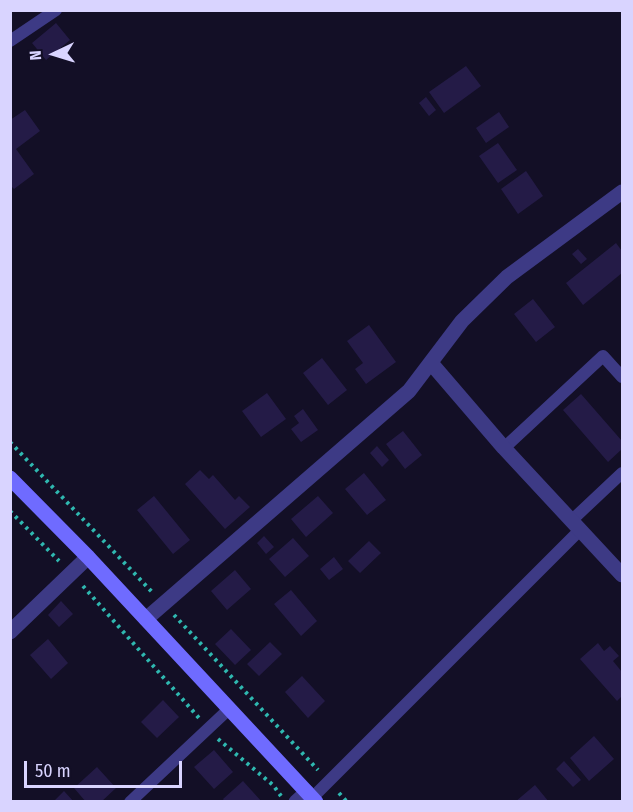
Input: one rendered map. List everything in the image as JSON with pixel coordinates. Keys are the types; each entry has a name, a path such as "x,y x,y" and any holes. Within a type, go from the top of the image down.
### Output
{"street":[{"path":"146,619 409,391 462,321 507,277 622,192"},
{"path":"431,363 504,448 622,575"},
{"path":"10,477 146,619 308,798"},
{"path":"10,632 88,557"}],"lane":[{"path":"10,41 56,10"},
{"path":"504,448 603,356 622,377"},
{"path":"308,798 328,782 622,473"},
{"path":"130,801 229,709"}],"path":[{"path":"10,442 347,801"},
{"path":"10,511 71,573 221,743 273,785 285,801"}],"building":[{"path":"56,23 70,40 46,60 32,43"},
{"path":"466,66 481,86 444,113 429,92"},
{"path":"426,97 436,110 429,116 419,103"},
{"path":"25,110 40,131 16,149 34,174 14,189 10,185 10,120"},
{"path":"499,112 509,127 486,143 476,128"},
{"path":"498,143 517,170 498,183 479,156"},
{"path":"526,171 543,196 518,214 501,189"},
{"path":"616,243 622,251 622,273 583,305 566,283"},
{"path":"578,249 587,259 581,264 572,254"},
{"path":"533,299 555,327 536,342 514,314"},
{"path":"369,325 396,362 366,384 355,369 363,363 347,341"},
{"path":"322,358 347,390 328,405 303,373"},
{"path":"267,393 286,419 261,437 242,411"},
{"path":"581,394 622,441 622,449 608,462 563,410"},
{"path":"303,409 318,430 301,442 291,429 299,423 294,416"},
{"path":"403,431 422,455 405,469 386,444"},
{"path":"377,446 389,460 382,467 370,453"},
{"path":"200,470 209,479 213,475 235,500 239,496 250,507 225,529 185,484"},
{"path":"364,473 386,500 367,515 345,489"},
{"path":"154,496 190,540 173,554 137,510"},
{"path":"318,496 333,513 306,537 291,519"},
{"path":"264,536 274,547 266,554 257,543"},
{"path":"293,538 309,556 285,577 269,559"},
{"path":"369,541 381,553 360,573 348,561"},
{"path":"334,557 343,569 329,580 320,569"},
{"path":"235,570 251,589 227,610 211,591"},
{"path":"291,590 317,621 301,636 274,604"},
{"path":"61,601 73,614 59,627 48,615"},
{"path":"231,629 251,650 235,665 215,644"},
{"path":"48,639 68,663 51,679 30,655"},
{"path":"270,642 282,654 259,676 247,664"},
{"path":"598,643 604,651 610,646 619,656 613,661 622,672 622,696 617,701 580,659"},
{"path":"302,676 325,701 308,718 285,692"},
{"path":"163,700 179,717 157,738 141,722"},
{"path":"594,736 614,759 589,781 570,758"},
{"path":"214,750 233,772 214,789 194,767"},
{"path":"564,761 581,780 573,787 556,769"},
{"path":"97,767 116,788 101,802 86,802 74,788"},
{"path":"243,781 262,802 225,802 223,799"},
{"path":"535,785 549,802 515,802"},
{"path":"64,791 74,802 53,802"}]}
